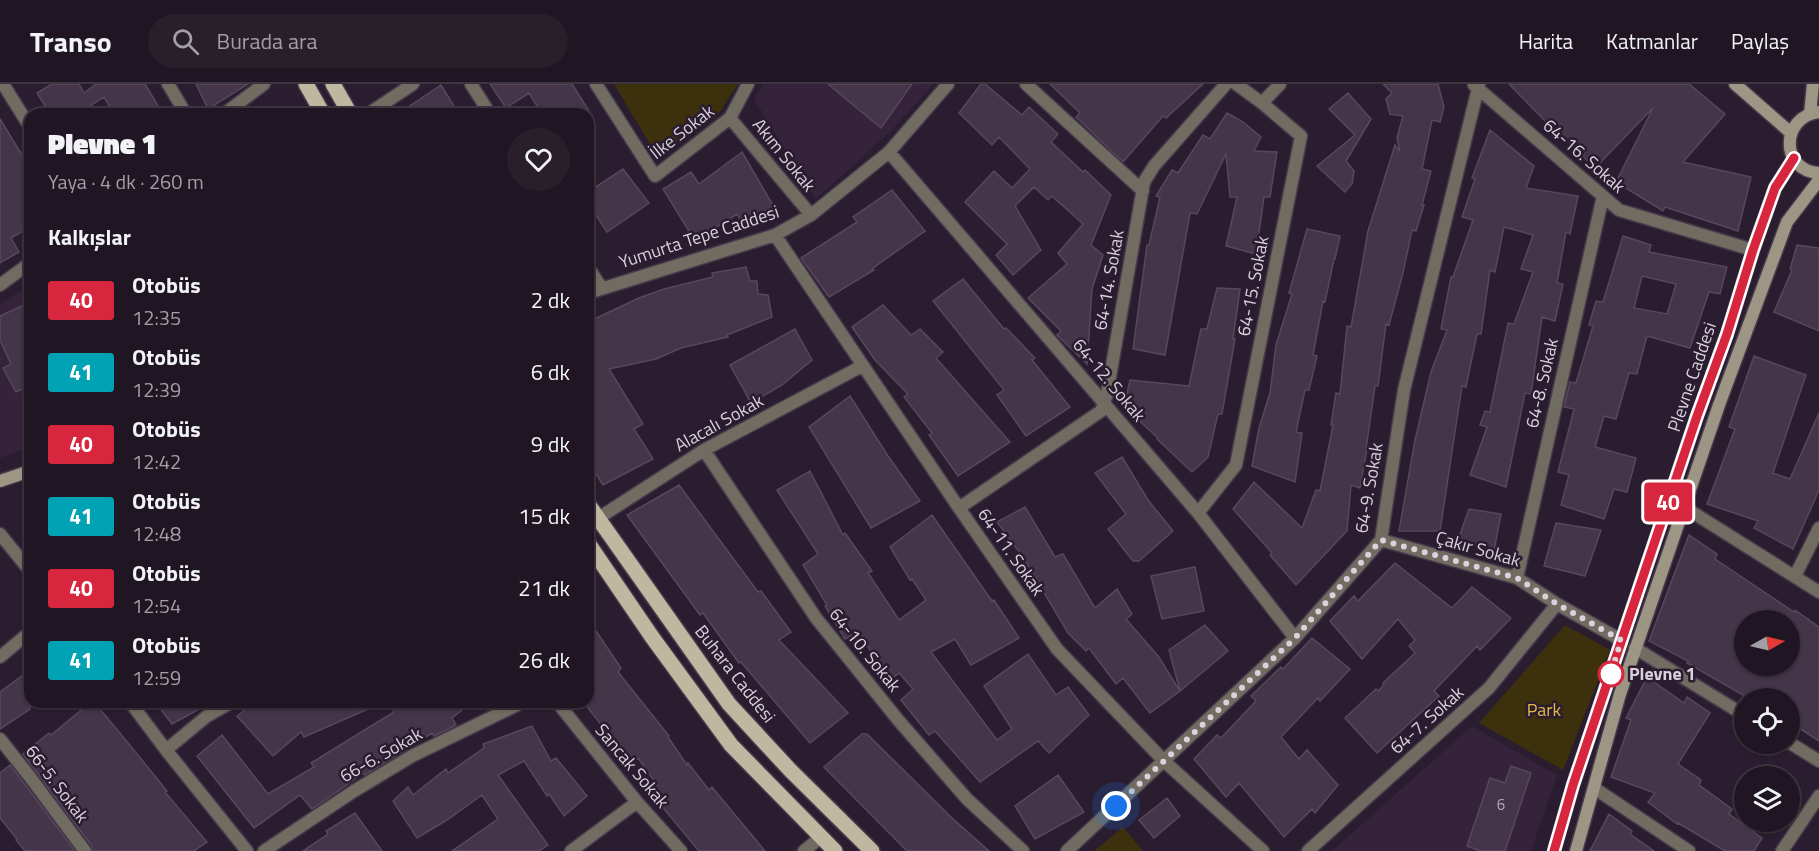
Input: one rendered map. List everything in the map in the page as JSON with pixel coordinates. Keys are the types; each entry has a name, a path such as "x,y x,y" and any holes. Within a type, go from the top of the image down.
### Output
{"main road":[{"path":"306,84 320,108"},
{"path":"333,84 347,108"},
{"name":"Buhara Caddesi","path":"594,514 729,705 873,851"},
{"path":"594,552 731,745 835,851"}],"street":[{"path":"3,84 24,117"},
{"path":"168,84 182,108"},
{"path":"232,108 264,84"},
{"path":"377,108 413,84"},
{"path":"471,84 486,108"},
{"name":"İlke Sokak","path":"596,84 655,176 730,118 748,84"},
{"name":"Yumurta Tepe Caddesi","path":"594,291 775,235 811,215 889,152 948,84"},
{"path":"1026,84 1143,191"},
{"name":"64-14. Sokak","path":"1104,402 1144,182 1154,166 1226,84"},
{"name":"64-15. Sokak","path":"1198,513 1236,465 1301,136 1236,84"},
{"path":"1262,103 1280,84"},
{"path":"1735,84 1791,133"},
{"path":"1813,84 1814,113 1799,121 1791,133 1790,148 1794,158 1804,169 1819,173"},
{"name":"64-16. Sokak","path":"1477,85 1618,210 1753,250"},
{"name":"64-9. Sokak","path":"1067,851 1295,638 1381,540 1404,390 1477,85"},
{"name":"Akım Sokak","path":"730,118 811,215"},
{"name":"64-12. Sokak","path":"889,152 1198,513 1295,638"},
{"name":"Plevne Caddesi","path":"1554,851 1573,785 1621,640 1727,334 1753,250 1775,188 1794,158"},
{"name":"Plevne Caddesi","path":"1576,851 1635,648 1719,405 1787,222 1819,180"},
{"name":"64-8. Sokak","path":"1517,578 1603,196"},
{"name":"64-11. Sokak","path":"775,235 862,366 1057,649 1164,761 1263,851"},
{"path":"0,285 24,267"},
{"path":"594,277 601,288"},
{"name":"Alacalı Sokak","path":"597,519 704,450 862,366"},
{"path":"959,508 1101,411 1104,402"},
{"name":"64-10. Sokak","path":"704,450 816,618 899,721 966,799 1023,851"},
{"path":"0,481 24,473"},
{"path":"1684,507 1819,592"},
{"path":"1795,576 1819,528"},
{"path":"0,534 24,564"},
{"name":"Çakır Sokak","path":"1381,540 1517,578 1557,604 1621,640"},
{"name":"64-7. Sokak","path":"1308,851 1489,688 1557,604"},
{"path":"0,657 24,637"},
{"path":"1635,648 1734,709"},
{"path":"134,708 247,851"},
{"path":"166,750 207,716 221,708"},
{"name":"66-6. Sokak","path":"264,851 354,791 412,756 511,708"},
{"name":"Sancak Sokak","path":"562,708 637,802 681,851"},
{"name":"66-5. Sokak","path":"0,740 85,851"},
{"path":"1800,749 1819,761"},
{"path":"1594,788 1689,851"},
{"path":"1782,851 1819,796"},
{"path":"571,851 637,802"},
{"path":"804,851 821,837"}],"shaded area":[{"path":"763,84 934,84 890,132 816,199 754,99"},
{"path":"24,289 24,449 0,458 0,304"},
{"path":"1472,726 1557,775 1531,851 1332,851"}],"green space":[{"path":"614,84 738,84 717,116 657,156"},
{"name":"Park","path":"1565,625 1610,650 1563,770 1479,723"},
{"path":"1123,827 1143,851 1094,851"}],"building":[{"path":"52,84 79,84 84,93 96,84 145,84 159,108 110,108 104,97 87,108 46,108 37,93"},
{"path":"196,84 248,84 210,108 208,108"},
{"path":"490,84 572,84 587,108 538,108 529,93 506,108"},
{"path":"828,84 912,84 881,128"},
{"path":"981,84 985,84 1022,115 1029,107 1058,134 1051,142 1111,195 1091,245 1103,255 1092,289 1087,364 1057,335 1061,331 1028,298 1067,264 1058,253 1083,224 1052,196 1048,200 1034,187 1015,206 1041,250 1013,275 996,255 1007,244 965,202 994,171 1012,188 1030,169 999,137 992,145 959,113"},
{"path":"1050,84 1203,84 1166,118 1163,116 1123,162 1076,117 1080,113"},
{"path":"1383,84 1438,84 1444,107 1440,122 1432,120 1422,169 1431,171 1422,205 1424,205 1416,231 1412,230 1389,325 1386,324 1378,386 1375,386 1360,488 1351,485 1347,531 1296,585 1270,555 1272,553 1233,509 1254,482 1302,528 1316,490 1320,491 1333,425 1331,425 1336,393 1340,394 1347,326 1351,327 1368,231 1395,145 1400,151 1397,138 1403,116 1390,114 1386,99 1392,93"},
{"path":"1509,84 1689,84 1725,114 1683,162 1751,177 1738,231 1665,207 1663,211 1616,182 1653,108 1595,168"},
{"path":"441,85 455,108 407,108"},
{"path":"1348,93 1371,119 1346,161 1354,171 1352,184 1345,192 1317,166 1355,135 1329,109"},
{"path":"1227,113 1243,122 1261,137 1254,151 1277,152 1270,197 1264,197 1256,254 1226,246 1237,197 1230,197 1226,154 1197,214 1190,213 1165,355 1133,349 1147,245 1149,245 1160,197 1156,196 1172,170 1178,173 1203,135 1210,139"},
{"path":"0,119 24,158 24,230 11,238 19,252 0,263"},
{"path":"1490,130 1534,166 1526,188 1578,196 1570,234 1566,232 1557,283 1563,284 1555,321 1542,317 1531,394 1525,393 1506,487 1470,475 1487,427 1480,425 1485,411 1490,412 1508,323 1514,324 1533,272 1521,269 1533,235 1504,227 1495,272 1490,270 1481,334 1477,334 1466,387 1462,386 1440,531 1399,531 1415,440 1431,372 1447,330 1441,329 1451,277 1453,277 1473,220 1462,217 1475,179 1472,178"},
{"path":"742,152 774,207 741,221 737,214 695,241 663,189 691,172 699,184"},
{"path":"623,169 649,203 607,232 594,212 594,188"},
{"path":"892,190 925,231 873,268 874,270 829,297 801,258 857,222 853,217"},
{"path":"1307,229 1340,236 1325,302 1323,301 1313,355 1317,356 1309,390 1305,390 1296,432 1302,433 1295,482 1252,466 1259,428 1270,393 1276,345 1292,294 1289,293"},
{"path":"1623,236 1651,245 1649,252 1727,267 1720,294 1709,292 1690,348 1647,336 1637,374 1629,373 1616,419 1604,416 1595,447 1636,458 1627,492 1614,489 1604,519 1561,505 1569,475 1558,472 1574,409 1564,407 1570,382 1576,383 1593,326 1589,325 1596,301 1603,302","holes":["1642,276 1676,284 1667,314 1634,308"]},
{"path":"1797,245 1819,248 1819,331 1774,312 1792,270 1790,269"},
{"path":"746,267 750,281 757,281 758,294 768,295 772,317 727,335 728,337 681,348 656,359 609,369 643,424 634,429 653,459 603,485 594,471 594,319 664,289 713,277 712,273"},
{"path":"963,279 1004,329 1006,328 1035,358 1032,360 1070,407 1026,436 997,395 1004,390 933,301"},
{"path":"1217,288 1240,289 1233,339 1235,339 1222,414 1218,414 1208,457 1192,472 1124,407 1130,380 1189,386 1201,329 1207,329"},
{"path":"24,305 24,388 16,392 3,368 11,364 0,340 0,316"},
{"path":"883,305 911,335 920,329 943,352 936,358 1010,442 958,476 929,435 932,433 904,397 908,394 875,360 852,327"},
{"path":"795,329 812,360 782,385 751,403 730,365"},
{"path":"1754,356 1806,375 1773,473 1790,479 1819,413 1819,490 1793,549 1754,528 1758,521 1707,504 1735,429 1729,427"},
{"path":"850,396 920,501 871,528 809,427"},
{"path":"1122,457 1148,500 1173,531 1139,561 1133,561 1108,529 1126,514 1095,473"},
{"path":"810,471 843,535 845,533 872,571 868,573 899,620 926,600 912,579 910,580 890,547 932,515 992,601 994,600 1019,638 971,665 955,639 931,652 997,740 1012,729 984,686 1028,654 1056,695 1068,687 1089,715 1049,753 1038,741 980,782 935,731 929,735 901,700 913,689 899,673 889,681 859,632 845,639 825,606 827,605 803,565 818,554 777,490"},
{"path":"679,485 758,592 761,591 791,632 779,640 848,713 810,743 741,662 739,663 703,613 700,615 627,515"},
{"path":"1025,507 1055,557 1063,554 1095,608 1117,589 1132,614 1126,619 1158,656 1180,691 1150,713 1123,678 1116,684 1089,648 1086,651 1068,633 1023,557 997,522"},
{"path":"1469,509 1501,514 1494,551 1458,540"},
{"path":"1556,523 1601,530 1585,576 1544,566"},
{"path":"1689,535 1717,554 1715,559 1791,610 1734,610 1734,676 1800,676 1800,614 1819,627 1819,741 1800,729 1800,688 1734,688 1734,690 1687,663 1688,661 1649,641"},
{"path":"1395,563 1452,608 1472,587 1511,618 1480,650 1477,646 1434,691 1439,696 1377,753 1345,718 1376,689 1378,691 1384,685 1383,683 1415,653 1409,646 1415,640 1398,619 1362,659 1330,621 1354,596 1358,601"},
{"path":"1195,567 1204,611 1162,619 1151,576"},
{"path":"1205,625 1228,651 1180,691 1169,650"},
{"path":"594,628 621,668 618,672 669,736 687,765 688,763 709,790 712,787 765,851 699,851 649,791 657,785 638,758 631,763 588,708 594,708"},
{"path":"1312,638 1350,669 1320,701 1318,698 1281,737 1299,759 1307,750 1338,785 1315,813 1312,809 1284,837 1239,783 1226,797 1194,759 1217,735 1221,738 1256,701 1251,696 1281,667 1283,669"},
{"path":"24,674 24,708 30,709 0,729 0,692"},
{"path":"1647,677 1684,703 1687,697 1710,713 1678,764 1701,780 1699,785 1732,809 1729,814 1734,818 1734,832 1754,832 1762,838 1754,851 1725,851 1677,824 1648,802 1655,793 1611,777 1631,720 1626,718"},
{"path":"84,708 99,708 207,842 194,851 93,851 92,846 23,754 49,733 51,735"},
{"path":"160,708 201,708 172,724"},
{"path":"247,708 370,708 304,737 301,732 273,756 237,716"},
{"path":"392,708 464,708 452,718 456,725 434,736 432,733 365,775 364,773 312,809 300,795 254,828 197,756 222,735 268,794 314,767 311,763 394,712"},
{"path":"532,726 551,761 556,758 587,796 564,816 549,794 547,796 524,761 498,775 548,845 539,851 452,851 498,819 482,795 417,838 393,801 408,787 413,795 446,769 448,773 484,748 483,744"},
{"path":"862,734 867,734 989,851 907,851 824,767"},
{"path":"10,765 75,851 25,851 16,840 0,818 0,773"},
{"path":"1511,766 1531,773 1505,851 1481,851 1467,846 1490,778 1505,783"},
{"path":"1058,775 1084,812 1035,839 1015,806"},
{"path":"1167,798 1180,816 1154,838 1139,820"},
{"path":"355,813 382,851 303,851 328,834 326,831"},
{"path":"1609,814 1632,831 1630,834 1654,851 1590,851"}],"bus line":[{"name":"40","path":"1554,851 1573,785 1621,640 1727,334 1753,250 1775,188 1794,158"}],"place":[{"name":"Plevne 1","path":"1611,674"}],"route":[{"path":"1116,806 1295,638 1381,540 1517,578 1557,604 1621,640 1611,674"}]}
